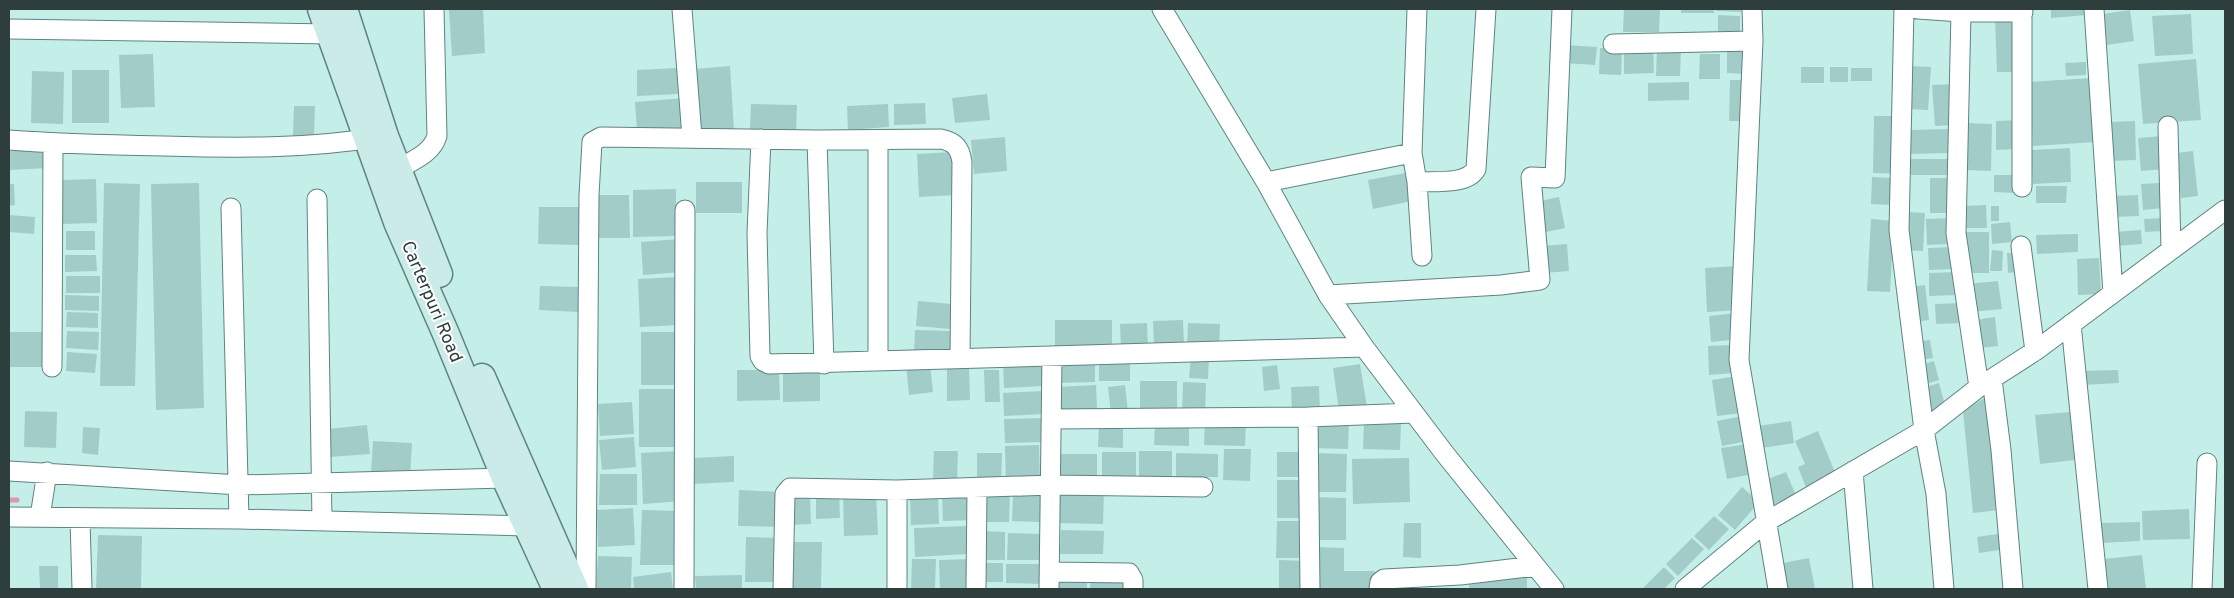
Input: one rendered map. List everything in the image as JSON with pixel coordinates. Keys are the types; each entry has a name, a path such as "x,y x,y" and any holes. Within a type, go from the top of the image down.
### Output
{"main road":[{"name":"Carterpuri Road","path":"321,9 341,24 377,138 398,169 536,523 556,589"},
{"name":"Carterpuri Road","path":"377,138 374,163 505,478 536,523 575,589"}],"street":[{"path":"398,169 426,152 434,145 437,136 434,9"},
{"path":"682,9 692,137"},
{"path":"1162,9 1266,182 1328,295 1364,347 1414,413 1554,589"},
{"path":"1417,9 1412,153 1417,182 1422,256"},
{"path":"1417,182 1465,179 1472,176 1476,169 1486,9"},
{"path":"1328,295 1501,285 1540,280 1531,177 1555,178 1562,9"},
{"path":"1752,9 1753,41 1739,360 1778,589"},
{"path":"1904,9 1898,217 1924,430 1936,494 1944,589"},
{"path":"1918,9 1961,12 2023,10 2022,187"},
{"path":"2098,9 2113,293"},
{"path":"1961,12 1956,233 1986,383 2002,450 2013,589"},
{"path":"9,29 341,24"},
{"path":"1613,44 1753,41"},
{"path":"2168,126 2171,248"},
{"path":"586,589 590,149 592,142 600,137 817,140 941,138 951,141 960,149 962,162 960,358"},
{"path":"9,140 54,144 252,147 309,146 377,138"},
{"path":"761,139 757,233 760,356 763,361 769,364 824,364 960,358 1364,347"},
{"path":"817,140 824,364"},
{"path":"878,140 878,361"},
{"path":"52,367 54,144"},
{"path":"1266,182 1412,153"},
{"path":"317,199 322,521"},
{"path":"231,208 240,484 239,519"},
{"path":"684,589 685,210"},
{"path":"1685,589 1766,522 1924,430 1986,383 2035,351 2171,248 2225,210"},
{"path":"2021,246 2035,351"},
{"path":"2071,324 2098,589"},
{"path":"1052,356 1050,580 1129,573 1133,580 1133,589"},
{"path":"1052,418 1308,417 1414,413"},
{"path":"1308,417 1310,589"},
{"path":"2202,589 2207,463"},
{"path":"9,471 240,484 505,478"},
{"path":"1853,471 1863,589"},
{"path":"40,517 47,472"},
{"path":"783,589 786,490 790,488 898,490 1052,486 1203,487"},
{"path":"976,589 978,488"},
{"path":"897,589 898,490"},
{"path":"9,517 536,523"},
{"path":"80,518 82,589"},
{"path":"1379,589 1380,582 1384,579 1460,582 1535,566"}],"building":[{"path":"483,9 485,53 452,56 449,10"},
{"path":"1624,9 1660,9 1659,32 1623,32"},
{"path":"1681,9 1714,9 1714,13 1681,13"},
{"path":"1716,9 1741,9 1741,12 1716,11"},
{"path":"2051,9 2086,9 2087,15 2051,18"},
{"path":"2130,10 2134,41 2107,45 2103,14"},
{"path":"2191,14 2193,54 2155,56 2152,16"},
{"path":"1718,15 1740,16 1740,39 1718,39"},
{"path":"1995,19 2015,19 2017,72 1997,72"},
{"path":"1565,45 1597,47 1595,65 1564,63"},
{"path":"1624,46 1653,46 1654,73 1624,74"},
{"path":"1657,47 1681,48 1680,76 1656,76"},
{"path":"1600,48 1622,48 1621,75 1599,74"},
{"path":"1727,49 1747,50 1746,74 1727,73"},
{"path":"153,54 155,107 121,108 119,55"},
{"path":"1700,54 1720,54 1720,79 1699,79"},
{"path":"2196,59 2201,120 2143,124 2138,64"},
{"path":"2086,62 2086,75 2066,76 2065,63"},
{"path":"730,66 734,130 699,132 695,69"},
{"path":"1910,66 1931,67 1928,110 1907,109"},
{"path":"1801,67 1824,67 1824,83 1801,83"},
{"path":"1830,67 1848,67 1848,82 1830,82"},
{"path":"678,68 679,94 637,96 637,70"},
{"path":"1851,68 1872,68 1872,81 1851,81"},
{"path":"72,70 109,70 109,123 72,123"},
{"path":"32,71 64,72 63,124 31,123"},
{"path":"2092,78 2096,142 2033,146 2030,82"},
{"path":"1730,80 1747,80 1746,121 1729,121"},
{"path":"1689,82 1689,100 1648,101 1648,83"},
{"path":"1953,84 1955,125 1935,126 1932,85"},
{"path":"987,94 990,120 955,123 952,98"},
{"path":"685,98 687,128 637,131 635,102"},
{"path":"925,103 926,124 894,125 894,104"},
{"path":"751,104 797,105 796,130 750,129"},
{"path":"888,104 889,127 848,130 847,106"},
{"path":"294,106 315,106 314,137 293,137"},
{"path":"1874,116 1899,116 1898,174 1873,173"},
{"path":"2018,120 2019,149 1996,150 1996,121"},
{"path":"2135,121 2136,160 2110,161 2109,122"},
{"path":"1968,123 1992,124 1991,171 1966,170"},
{"path":"1951,129 1951,153 1908,154 1908,130"},
{"path":"2161,136 2164,169 2141,171 2138,138"},
{"path":"1005,137 1007,171 974,174 971,140"},
{"path":"2070,148 2071,182 2033,184 2031,150"},
{"path":"48,149 48,168 9,170 9,151"},
{"path":"2193,151 2198,196 2181,198 2176,153"},
{"path":"954,152 956,195 919,197 917,154"},
{"path":"1911,159 1948,159 1948,175 1911,175"},
{"path":"1411,172 1417,200 1373,209 1368,180"},
{"path":"1994,175 2015,175 2015,193 1994,192"},
{"path":"1872,177 1893,178 1892,205 1871,204"},
{"path":"1930,178 1950,178 1951,213 1930,213"},
{"path":"96,179 97,223 63,224 62,180"},
{"path":"696,182 742,182 742,213 696,213"},
{"path":"104,183 140,184 135,386 100,386"},
{"path":"199,183 204,408 156,410 151,184"},
{"path":"2161,183 2163,208 2143,210 2141,184"},
{"path":"9,184 14,184 15,205 9,206"},
{"path":"2036,186 2067,186 2066,203 2036,203"},
{"path":"676,189 676,236 633,237 633,190"},
{"path":"598,195 629,195 630,238 599,238"},
{"path":"2138,195 2139,216 2113,217 2112,196"},
{"path":"1559,197 1565,228 1541,233 1535,202"},
{"path":"1986,205 1987,228 1965,228 1964,206"},
{"path":"1991,206 1999,206 1999,221 1991,221"},
{"path":"539,207 580,207 579,245 538,244"},
{"path":"1905,212 1925,213 1923,251 1903,250"},
{"path":"9,215 35,217 34,234 9,232"},
{"path":"1951,218 1951,244 1927,245 1926,219"},
{"path":"2162,218 2163,231 2145,232 2144,219"},
{"path":"1871,219 1894,221 1890,292 1867,291"},
{"path":"2010,222 2012,242 1992,244 1991,224"},
{"path":"2141,230 2142,244 2115,246 2115,232"},
{"path":"66,231 95,231 95,250 66,250"},
{"path":"1965,232 1989,232 1989,273 1964,273"},
{"path":"2078,234 2078,252 2037,254 2036,235"},
{"path":"680,239 682,272 643,275 641,242"},
{"path":"1567,244 1569,271 1544,273 1541,246"},
{"path":"1952,247 1953,269 1929,270 1928,248"},
{"path":"1992,250 2003,251 2002,271 1990,271"},
{"path":"2007,253 2015,253 2017,272 2008,273"},
{"path":"65,255 96,255 97,271 65,272"},
{"path":"2099,258 2101,294 2078,295 2077,259"},
{"path":"1737,266 1739,310 1707,312 1705,268"},
{"path":"1956,272 1957,295 1929,296 1929,273"},
{"path":"66,276 100,276 100,293 66,293"},
{"path":"677,277 679,325 640,327 638,279"},
{"path":"1998,281 2002,309 1970,312 1967,284"},
{"path":"1925,285 1929,320 1914,322 1910,287"},
{"path":"540,286 579,287 578,312 539,310"},
{"path":"65,295 99,296 99,311 65,310"},
{"path":"918,301 952,304 950,329 916,326"},
{"path":"1961,303 1962,323 1936,324 1935,304"},
{"path":"67,312 98,313 98,328 66,327"},
{"path":"1737,313 1740,339 1711,342 1709,316"},
{"path":"1995,317 1998,346 1979,348 1975,320"},
{"path":"1055,320 1112,320 1112,348 1055,348"},
{"path":"1183,320 1184,344 1154,345 1153,321"},
{"path":"1147,323 1148,347 1121,349 1120,324"},
{"path":"1188,323 1220,324 1219,347 1187,346"},
{"path":"915,330 951,331 950,354 914,353"},
{"path":"67,331 99,332 98,350 66,348"},
{"path":"10,332 45,332 45,367 9,367"},
{"path":"641,332 680,332 680,385 641,385"},
{"path":"1930,340 1933,358 1919,360 1916,342"},
{"path":"1733,345 1734,373 1709,375 1708,346"},
{"path":"67,352 97,354 95,373 66,371"},
{"path":"1191,355 1209,356 1208,379 1189,378"},
{"path":"1095,358 1095,382 1056,383 1056,359"},
{"path":"1130,358 1130,381 1099,381 1099,359"},
{"path":"1934,361 1939,380 1923,385 1918,366"},
{"path":"930,363 933,392 909,395 906,365"},
{"path":"1042,363 1043,386 1004,388 1003,364"},
{"path":"1360,364 1367,407 1339,411 1333,368"},
{"path":"1277,365 1280,389 1264,391 1262,367"},
{"path":"947,368 969,368 970,400 947,401"},
{"path":"820,369 820,401 783,402 783,370"},
{"path":"737,370 779,370 780,400 737,401"},
{"path":"984,370 999,370 1000,402 985,402"},
{"path":"2118,370 2119,383 2082,385 2082,371"},
{"path":"1737,376 1742,413 1717,416 1712,380"},
{"path":"1140,381 1177,381 1177,410 1140,411"},
{"path":"1183,382 1206,383 1205,415 1182,414"},
{"path":"1939,383 1945,405 1927,412 1920,389"},
{"path":"1096,385 1097,409 1058,410 1057,387"},
{"path":"1125,385 1128,412 1111,414 1108,387"},
{"path":"1319,386 1320,410 1292,411 1291,387"},
{"path":"639,389 680,389 681,447 639,447"},
{"path":"1044,391 1044,414 1004,416 1003,393"},
{"path":"1989,395 2000,510 1973,513 1963,411"},
{"path":"632,402 634,434 600,436 598,404"},
{"path":"25,411 57,412 56,448 24,447"},
{"path":"2070,412 2075,460 2040,464 2035,415"},
{"path":"1743,416 1748,441 1722,446 1717,421"},
{"path":"1045,418 1045,442 1005,443 1004,419"},
{"path":"1364,420 1401,421 1400,450 1363,449"},
{"path":"1791,421 1794,443 1762,448 1758,426"},
{"path":"1155,422 1189,423 1189,446 1154,445"},
{"path":"1205,422 1246,422 1245,446 1204,445"},
{"path":"1311,422 1349,422 1348,449 1311,448"},
{"path":"1099,423 1123,423 1123,448 1098,447"},
{"path":"367,425 370,454 330,457 328,429"},
{"path":"83,427 100,428 98,455 82,453"},
{"path":"1818,431 1837,477 1807,490 1798,467 1805,464 1795,441"},
{"path":"634,437 636,467 602,470 599,440"},
{"path":"373,441 412,443 410,476 371,473"},
{"path":"1747,444 1753,474 1727,479 1721,448"},
{"path":"1039,445 1040,484 1006,485 1005,446"},
{"path":"1224,449 1251,449 1250,481 1223,480"},
{"path":"679,451 682,501 643,504 641,453"},
{"path":"934,451 958,451 957,482 933,481"},
{"path":"1139,451 1172,451 1172,479 1139,479"},
{"path":"1102,452 1136,452 1136,481 1102,480"},
{"path":"1277,452 1303,452 1303,477 1277,477"},
{"path":"977,453 1002,453 1001,484 977,484"},
{"path":"1176,453 1218,454 1218,477 1176,477"},
{"path":"1315,453 1347,454 1346,492 1314,492"},
{"path":"1057,454 1097,454 1097,479 1057,479"},
{"path":"734,456 734,482 693,484 692,458"},
{"path":"1409,458 1410,502 1353,504 1352,459"},
{"path":"1786,472 1798,500 1774,510 1763,481"},
{"path":"600,474 637,474 637,505 599,505"},
{"path":"1277,480 1306,480 1305,518 1277,518"},
{"path":"1742,487 1759,502 1735,530 1718,515"},
{"path":"739,490 781,492 780,527 738,526"},
{"path":"839,491 840,518 816,519 816,492"},
{"path":"972,491 973,520 943,521 942,492"},
{"path":"1057,492 1104,492 1103,524 1057,523"},
{"path":"876,493 878,535 844,536 843,494"},
{"path":"981,493 1010,493 1009,522 980,522"},
{"path":"810,494 811,524 789,525 788,495"},
{"path":"1013,494 1044,494 1044,522 1012,521"},
{"path":"938,495 939,524 911,525 910,496"},
{"path":"1314,497 1346,498 1346,540 1314,540"},
{"path":"633,508 635,545 598,547 597,510"},
{"path":"2189,509 2190,539 2143,540 2142,511"},
{"path":"642,510 679,511 677,565 640,565"},
{"path":"1714,516 1729,529 1709,550 1694,536"},
{"path":"1277,521 1306,521 1306,558 1276,558"},
{"path":"2140,522 2140,541 2100,543 2100,523"},
{"path":"1404,523 1421,523 1421,558 1403,557"},
{"path":"967,526 968,554 915,557 914,528"},
{"path":"1061,530 1104,531 1103,554 1060,554"},
{"path":"979,531 1005,532 1005,560 979,560"},
{"path":"1008,533 1043,534 1042,560 1007,560"},
{"path":"2004,533 2006,549 1979,553 1977,537"},
{"path":"98,535 142,536 141,589 96,589"},
{"path":"746,537 782,538 781,582 745,582"},
{"path":"1692,538 1704,549 1678,576 1666,564"},
{"path":"792,542 822,542 821,589 791,589"},
{"path":"1316,547 1344,548 1344,571 1375,571 1375,589 1315,589"},
{"path":"2142,555 2146,589 2107,589 2104,559"},
{"path":"598,556 632,557 631,589 596,589"},
{"path":"1809,558 1815,589 1788,589 1783,563"},
{"path":"912,559 936,559 935,589 911,589"},
{"path":"973,559 973,589 940,589 939,560"},
{"path":"1279,560 1306,561 1306,589 1279,589"},
{"path":"979,563 1003,563 1003,582 978,582"},
{"path":"1006,564 1044,564 1044,584 1006,583"},
{"path":"39,566 58,566 58,589 40,589"},
{"path":"1664,567 1675,578 1664,589 1642,589"},
{"path":"671,572 673,589 634,589 633,577"},
{"path":"742,575 742,589 696,589 695,576"},
{"path":"1469,577 1527,577 1527,589 1469,589"},
{"path":"1053,582 1087,583 1087,589 1053,589"},
{"path":"1090,582 1126,582 1126,589 1090,589"}],"waterway":[{"path":"9,500 17,500"}]}
